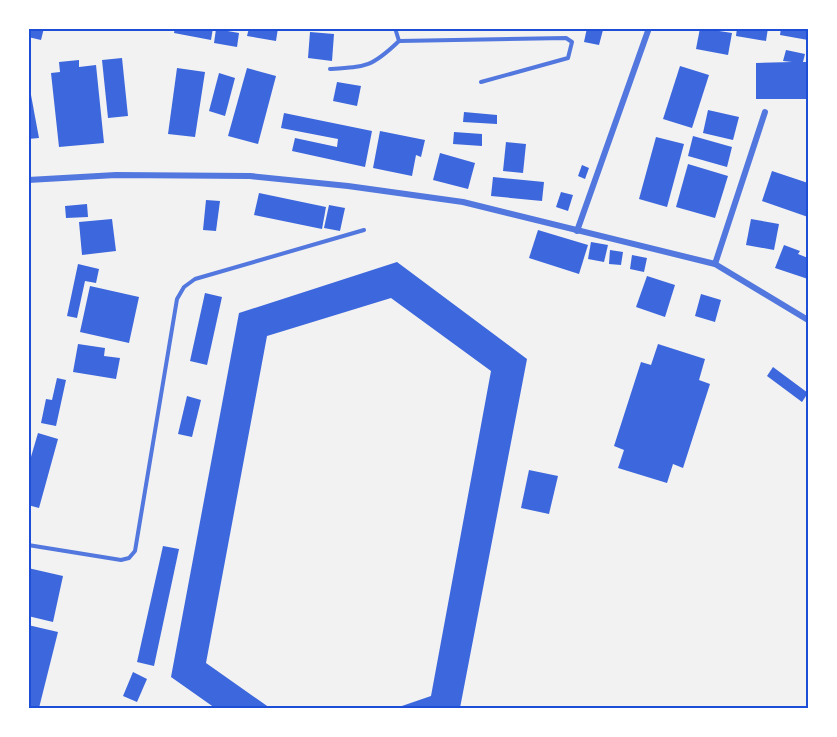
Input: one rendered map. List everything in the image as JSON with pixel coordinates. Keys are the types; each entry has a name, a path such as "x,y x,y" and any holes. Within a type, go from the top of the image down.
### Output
{"street":[{"path":"577,231 649,28"},
{"path":"715,264 765,112"},
{"path":"28,180 116,175 250,176 348,186 463,202 715,264 808,321"}],"lane":[{"path":"395,28 399,41"},
{"path":"330,69 367,66 380,59 399,41 566,38 572,42 568,58 481,82"},
{"path":"28,545 121,560 129,558 135,551 177,299 184,287 195,279 364,230"}],"building":[{"path":"28,28 44,28 41,40 28,37"},
{"path":"175,28 213,28 211,40 174,33"},
{"path":"249,28 278,28 276,41 247,36"},
{"path":"587,28 603,30 599,45 584,42"},
{"path":"700,28 732,33 728,55 696,49"},
{"path":"737,28 768,28 766,41 736,36"},
{"path":"781,28 808,28 808,40 780,35"},
{"path":"216,29 239,33 237,47 214,43"},
{"path":"310,32 334,34 332,61 308,58"},
{"path":"786,50 805,54 803,62 808,62 808,99 756,99 756,63 792,62 783,61"},
{"path":"122,58 128,116 108,118 102,60"},
{"path":"79,60 79,67 96,65 104,143 59,147 51,73 60,72 59,62"},
{"path":"680,66 709,75 692,128 663,119"},
{"path":"177,68 205,72 195,137 168,134"},
{"path":"247,68 276,76 258,144 228,136"},
{"path":"219,73 235,78 225,116 209,111"},
{"path":"28,79 39,138 28,139"},
{"path":"337,82 361,86 357,106 333,101"},
{"path":"708,110 739,117 733,140 703,133"},
{"path":"464,112 497,115 497,124 463,122"},
{"path":"284,113 372,131 365,167 292,151 295,138 337,147 338,139 281,128"},
{"path":"380,131 425,140 421,157 416,155 412,176 373,168"},
{"path":"454,132 482,134 482,146 453,144"},
{"path":"693,136 732,147 727,167 688,156"},
{"path":"656,137 684,144 667,207 639,199"},
{"path":"506,142 526,144 523,173 503,171"},
{"path":"440,153 475,163 468,189 433,180"},
{"path":"688,164 728,176 715,218 676,207"},
{"path":"582,165 589,168 585,179 578,176"},
{"path":"772,171 808,183 808,217 762,201"},
{"path":"493,177 544,182 542,201 491,196"},
{"path":"561,192 573,195 568,211 556,207"},
{"path":"259,193 326,207 322,229 254,215"},
{"path":"206,200 220,201 216,231 203,230"},
{"path":"87,204 88,217 66,218 65,206"},
{"path":"329,205 345,208 340,231 324,228"},
{"path":"112,219 116,251 82,255 79,222"},
{"path":"751,219 779,224 774,250 746,245"},
{"path":"538,230 588,245 579,274 529,258"},
{"path":"591,242 608,245 604,262 588,259"},
{"path":"784,245 800,251 798,254 808,258 808,279 775,268"},
{"path":"610,250 623,252 621,265 609,264"},
{"path":"632,255 647,258 644,272 630,269"},
{"path":"397,262 527,359 460,708 396,708 431,696 491,371 391,298 267,336 206,663 270,708 215,708 171,677 239,313"},
{"path":"78,264 99,269 96,283 85,281 77,318 67,316"},
{"path":"647,276 675,285 665,317 636,307"},
{"path":"90,286 139,297 129,343 80,332"},
{"path":"205,293 222,297 207,365 190,361"},
{"path":"701,294 721,300 715,322 695,316"},
{"path":"78,344 105,348 104,356 120,358 116,379 73,372"},
{"path":"658,344 705,359 699,380 710,384 683,468 673,464 667,483 618,468 624,450 614,446 641,362 651,365"},
{"path":"773,367 808,393 802,402 767,376"},
{"path":"57,378 66,380 56,426 41,423 46,399 52,400"},
{"path":"187,396 201,400 192,437 178,434"},
{"path":"38,433 58,439 39,508 28,505 28,467"},
{"path":"529,470 558,476 549,514 521,508"},
{"path":"163,546 179,549 154,666 137,662"},
{"path":"28,568 63,576 53,622 28,616"},
{"path":"28,625 58,632 39,708 28,708"},
{"path":"133,672 147,679 137,702 123,696"}]}
